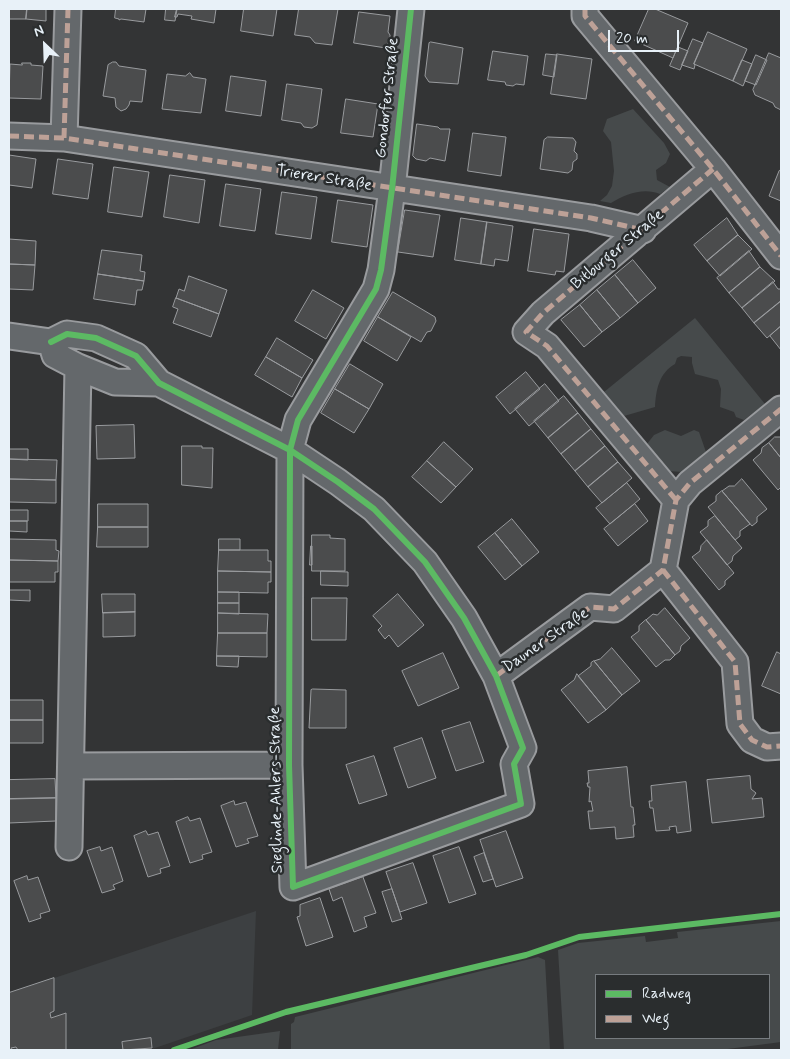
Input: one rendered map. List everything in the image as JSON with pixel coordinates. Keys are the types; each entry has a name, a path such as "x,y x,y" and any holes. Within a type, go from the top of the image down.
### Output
{"street":[{"path":"64,138 68,9"},
{"name":"Gondorfer Straße","path":"290,450 298,420 376,289 381,270 392,189 411,9"},
{"path":"585,9 585,16 713,170 781,256"},
{"name":"Trierer Straße","path":"9,136 64,138 591,218 643,230"},
{"name":"Bitburger Straße","path":"676,500 547,346 526,332 544,313 713,170"},
{"path":"9,336 51,342 67,334 96,338 136,356 159,383 290,450 338,482 374,509 425,562 451,598 481,646 496,676"},
{"path":"51,342 55,355 78,368 115,382 159,383"},
{"path":"69,847 78,368"},
{"path":"781,409 690,483 676,500 663,570 735,662 740,724 752,740 767,747 781,746"},
{"name":"Sieglinde-Ahlers-Straße","path":"290,450 289,765 293,887 521,804 514,764 523,748 496,676"},
{"name":"Dauner Straße","path":"496,676 590,607 614,609 663,570"},
{"name":"Sieglinde-Ahlers-Straße","path":"71,766 289,765"}],"shaded area":[{"path":"633,109 664,143 670,154 666,163 656,170 657,180 670,187 660,194 641,191 628,194 611,203 600,201 607,195 612,186 614,171 611,142 603,131 607,119"},
{"path":"695,318 765,404 744,420 736,417 734,412 720,407 721,389 718,380 695,374 692,357 681,356 665,372 659,382 655,407 624,416 604,392"},
{"path":"665,430 681,436 694,430 699,432 706,452 683,472 668,471 647,444 654,435"},
{"path":"256,911 252,1015 155,1048 141,1050 9,1050 9,993"},
{"path":"781,921 781,1042 720,1050 564,1050 558,950 578,943 645,936 646,942 678,938 677,932"},
{"path":"538,957 545,960 550,1050 291,1050 291,1024 294,1022 295,1017"},
{"path":"280,1031 278,1050 189,1050 216,1040"}],"building":[{"path":"9,9 27,9 26,19 9,19"},
{"path":"27,9 46,9 46,21 26,19"},
{"path":"116,9 146,9 144,22 119,20 115,18"},
{"path":"166,9 177,9 175,21 165,20"},
{"path":"177,9 216,9 214,23 191,19 192,16 178,14 175,17"},
{"path":"244,9 277,9 273,36 241,31"},
{"path":"299,9 338,9 332,45 315,43 310,37 295,35"},
{"path":"649,9 655,9 688,23 673,58 635,41"},
{"path":"359,12 390,16 388,32 390,42 386,45 386,48 354,43"},
{"path":"708,32 747,49 733,81 694,64"},
{"path":"693,39 703,43 694,64 694,69 682,65"},
{"path":"429,43 463,48 458,84 429,82 425,76"},
{"path":"678,47 688,51 680,70 670,66"},
{"path":"493,51 528,56 524,85 516,84 513,86 506,85 505,82 488,80"},
{"path":"769,53 781,58 781,110 775,107 773,103 755,95 753,90"},
{"path":"546,54 557,55 554,77 543,75"},
{"path":"557,54 592,59 586,99 551,94"},
{"path":"756,55 767,60 756,85 745,81"},
{"path":"742,60 752,64 743,86 733,81"},
{"path":"116,62 119,66 146,70 142,102 130,101 126,109 121,111 116,107 115,98 103,96 108,65"},
{"path":"22,63 43,66 41,99 9,98 10,64 22,65"},
{"path":"190,73 193,77 206,79 201,113 162,109 167,74 185,76"},
{"path":"231,76 266,81 261,116 226,111"},
{"path":"287,84 322,89 317,125 312,128 304,127 301,123 282,120"},
{"path":"346,99 378,104 373,137 341,133"},
{"path":"417,124 450,129 445,161 430,158 426,161 416,159 413,156"},
{"path":"473,133 506,137 501,176 468,171"},
{"path":"548,137 573,138 576,142 574,151 577,154 577,159 573,162 572,170 568,173 540,169 544,140"},
{"path":"9,155 36,159 32,188 9,185"},
{"path":"58,159 93,164 88,199 53,194"},
{"path":"114,167 149,172 142,217 108,212"},
{"path":"781,170 781,201 769,196"},
{"path":"170,175 205,180 199,223 164,217"},
{"path":"226,184 261,189 255,231 220,226"},
{"path":"282,192 317,197 311,239 276,234"},
{"path":"338,200 373,205 367,247 332,242"},
{"path":"405,210 440,215 433,257 398,252"},
{"path":"461,218 487,222 481,264 455,260"},
{"path":"727,218 738,235 707,261 694,245"},
{"path":"487,222 513,226 508,261 495,259 494,266 481,264"},
{"path":"534,229 569,234 564,272 556,271 555,275 528,271"},
{"path":"738,235 752,249 720,276 707,261"},
{"path":"9,239 36,241 35,265 9,264"},
{"path":"102,250 142,255 140,271 145,272 144,281 98,274"},
{"path":"749,251 760,267 729,293 717,278"},
{"path":"633,260 656,288 638,303 615,275"},
{"path":"9,264 35,265 33,290 9,289"},
{"path":"760,267 775,281 742,308 729,293"},
{"path":"98,274 144,281 142,290 137,290 135,305 94,299"},
{"path":"615,275 638,303 620,318 597,290"},
{"path":"189,276 227,290 219,314 176,298 179,289 184,291"},
{"path":"773,282 778,289 781,289 781,301 754,323 742,308"},
{"path":"313,290 344,308 326,339 295,321"},
{"path":"597,290 620,318 602,332 580,305"},
{"path":"393,292 435,317 436,321 431,331 427,332 421,342 378,317"},
{"path":"176,298 219,314 211,337 173,323 178,309 173,307"},
{"path":"781,301 781,326 767,338 754,323"},
{"path":"580,305 602,332 584,347 561,320"},
{"path":"378,317 411,337 397,361 364,341"},
{"path":"781,326 781,350 770,336"},
{"path":"277,338 313,360 302,378 266,357"},
{"path":"266,357 302,378 292,397 255,375"},
{"path":"350,364 383,384 369,409 335,389"},
{"path":"526,372 540,389 510,414 496,397"},
{"path":"545,384 559,401 529,426 515,409"},
{"path":"335,389 369,409 354,433 321,413"},
{"path":"564,396 578,413 548,438 534,421"},
{"path":"578,413 591,429 561,454 548,438"},
{"path":"134,425 135,458 97,459 96,426"},
{"path":"591,429 605,446 575,471 561,454"},
{"path":"775,437 781,437 781,458 769,443"},
{"path":"444,442 473,469 456,487 427,461"},
{"path":"769,443 781,458 781,487 778,490 753,460 761,453 762,448"},
{"path":"182,446 213,448 212,488 182,485"},
{"path":"605,446 618,462 588,487 575,471"},
{"path":"9,449 28,449 28,460 9,459"},
{"path":"9,459 57,460 56,480 9,479"},
{"path":"427,461 456,487 441,503 412,477"},
{"path":"618,462 632,478 602,503 588,487"},
{"path":"9,479 56,480 56,503 9,502"},
{"path":"742,479 767,509 757,517 757,522 752,526 722,491 729,486 734,486"},
{"path":"627,483 640,499 610,524 596,508"},
{"path":"722,491 750,524 740,531 740,536 735,540 708,507 716,501 716,496"},
{"path":"98,504 148,504 148,527 98,527"},
{"path":"635,504 648,521 618,546 604,529"},
{"path":"9,510 28,510 28,521 9,521"},
{"path":"715,516 742,548 727,565 700,532 708,526 708,521"},
{"path":"512,519 539,552 522,566 495,533"},
{"path":"9,521 27,521 27,532 9,531"},
{"path":"98,527 148,527 148,547 97,547"},
{"path":"495,533 522,566 505,580 478,547"},
{"path":"312,535 330,535 330,538 345,539 345,571 312,571"},
{"path":"9,539 56,540 56,550 59,551 58,561 9,560"},
{"path":"219,539 240,539 240,550 219,550"},
{"path":"707,540 734,573 719,590 692,557 700,551 701,546"},
{"path":"311,546 312,565 310,565"},
{"path":"219,550 268,550 271,572 218,571"},
{"path":"9,560 58,561 58,572 55,572 55,582 9,582"},
{"path":"218,571 271,572 271,582 268,582 268,593 218,592"},
{"path":"321,571 348,572 348,586 321,585"},
{"path":"9,590 30,590 30,601 9,600"},
{"path":"218,592 239,592 239,603 218,603"},
{"path":"102,594 135,594 135,612 103,613"},
{"path":"398,594 424,625 398,647 389,635 385,639 378,630 382,626 373,616"},
{"path":"312,598 347,598 346,640 312,640"},
{"path":"218,603 239,603 239,614 218,613"},
{"path":"665,608 690,638 675,655 646,620 653,614 657,615"},
{"path":"135,612 135,636 103,637 103,613"},
{"path":"218,613 268,614 267,633 218,633"},
{"path":"646,620 675,655 670,660 665,660 656,667 631,637 639,631 639,626"},
{"path":"218,633 267,633 267,657 217,656"},
{"path":"612,648 640,681 622,695 594,661 600,659"},
{"path":"777,652 781,654 781,694 762,686"},
{"path":"443,653 459,688 418,706 402,671"},
{"path":"217,656 239,656 238,667 217,666"},
{"path":"594,661 622,695 606,710 578,676 591,666 591,663"},
{"path":"577,674 606,710 588,723 561,690 574,680"},
{"path":"311,690 346,690 346,728 309,728"},
{"path":"9,700 43,700 43,720 9,720"},
{"path":"9,720 43,720 43,743 9,743"},
{"path":"470,722 484,762 456,771 442,731"},
{"path":"422,738 436,778 408,788 394,748"},
{"path":"374,756 387,795 359,804 346,765"},
{"path":"627,767 631,807 633,807 635,825 633,825 634,837 616,839 615,827 590,829 588,811 593,811 591,801 589,802 588,771"},
{"path":"750,776 751,789 756,793 752,799 762,798 764,817 712,823 707,780"},
{"path":"55,779 56,798 9,799 9,780"},
{"path":"686,782 691,831 677,833 676,826 669,827 670,830 656,831 653,808 650,808 649,801 652,801 651,786"},
{"path":"56,798 56,821 9,823 9,799"},
{"path":"234,801 235,805 246,802 258,836 247,839 249,843 236,847 221,806"},
{"path":"188,817 190,821 200,818 212,852 202,855 203,859 190,863 176,822"},
{"path":"146,831 148,835 158,832 170,866 160,869 161,873 148,877 134,836"},
{"path":"506,831 523,878 496,887 480,840"},
{"path":"100,847 101,851 112,847 123,881 113,885 115,889 102,893 87,851"},
{"path":"459,847 476,894 449,903 433,856"},
{"path":"484,853 493,879 483,882 474,857"},
{"path":"413,863 427,903 400,912 386,872"},
{"path":"27,876 28,880 38,877 50,911 40,914 41,918 29,922 14,881"},
{"path":"363,877 376,913 364,917 367,927 354,932 342,897 333,901 329,889"},
{"path":"392,889 402,919 392,922 382,892"},
{"path":"320,898 333,937 306,946 297,917 300,916 300,905"},
{"path":"54,978 54,1011 50,1013 51,1018 66,1013 66,1050 18,1050 16,1047 9,1050 9,993"},
{"path":"151,1038 152,1048 123,1050 122,1042"}],"marked path":[{"path":"64,138 68,9"},
{"path":"585,9 585,16 713,169 781,256"},
{"path":"9,136 64,138 591,218 643,230"},
{"path":"676,500 547,346 526,332 543,313 713,169"},
{"path":"496,676 590,607 614,609 663,570 676,500 690,483 781,409"},
{"path":"663,570 735,662 740,724 752,740 767,747 781,746"}],"cycle path":[{"path":"51,342 67,334 96,338 136,356 159,383 290,450 374,509 425,562 464,618 496,676 523,748 514,764 521,804 293,887 289,765 290,450 298,420 376,289 381,270 392,189 411,9"},
{"path":"174,1050 286,1012 526,955 579,937 781,914"}]}
